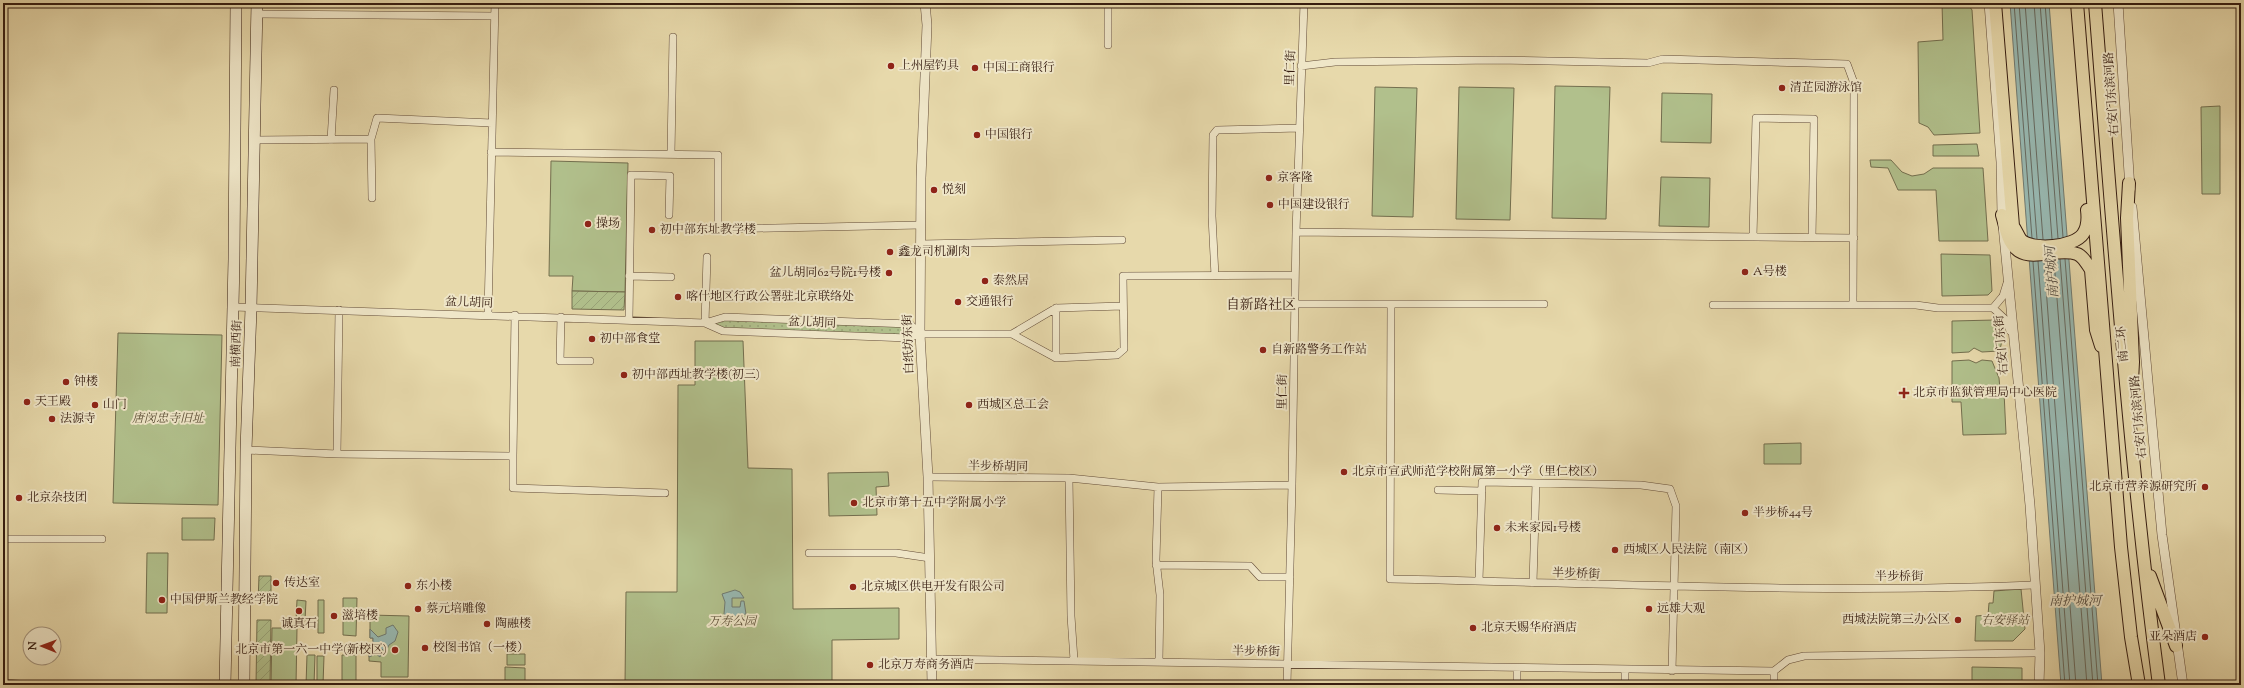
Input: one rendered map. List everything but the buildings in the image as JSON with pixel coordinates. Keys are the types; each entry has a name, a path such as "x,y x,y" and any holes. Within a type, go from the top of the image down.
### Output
{"highway":[{"path":"1995,3 2012,218 2013,226 2021,240 2039,246 2070,244 2086,230 2087,223 2084,166 2087,137"},
{"name":"南二环","path":"2077,3 2087,137 2108,367 2121,547 2131,637 2139,685"},
{"name":"南二环","path":"2095,3 2129,424 2142,554 2159,685"},
{"path":"2129,183 2127,218 2133,362 2129,424"},
{"path":"2002,215 2011,243 2022,252 2077,254 2086,261 2091,270 2096,330 2108,367"},
{"path":"2142,554 2176,646"},
{"path":"2131,637 2128,660 2131,685"}],"main road":[{"name":"南横西街","path":"225,685 233,307 236,3"},
{"name":"南横西街","path":"244,685 246,450 251,308 257,8"}],"street":[{"path":"488,314 494,3"},
{"name":"白纸坊东街","path":"925,3 926,25 920,334 928,476 930,659 932,685"},
{"path":"1108,3 1108,46"},
{"name":"里仁街","path":"1287,685 1292,485 1294,304 1304,3"},
{"name":"右安门东街","path":"1989,3 2001,162 2002,215 2014,354 2027,468 2040,653 2039,685"},
{"name":"右安门东滨河路","path":"2118,3 2129,183 2161,527 2176,646 2183,685"},
{"path":"257,8 494,16"},
{"path":"671,154 673,37"},
{"path":"1302,66 1335,62 1496,60 1648,63 1663,59 1847,64 1854,83 1853,305"},
{"path":"331,140 334,90"},
{"path":"372,198 371,139 377,118 492,123"},
{"path":"1753,237 1756,118 1814,119 1812,238"},
{"path":"1215,276 1212,216 1212,135 1216,130 1299,128"},
{"path":"254,140 371,139"},
{"path":"491,152 718,156 718,229 921,225"},
{"path":"628,320 631,175 670,176 669,215"},
{"path":"1296,232 1854,238"},
{"path":"921,244 1122,240"},
{"path":"705,323 707,257"},
{"path":"1012,334 1056,358 1117,356 1124,349 1123,276 1295,275"},
{"path":"629,276 671,277"},
{"path":"1993,308 2003,296 2008,279"},
{"path":"1294,304 1544,304"},
{"name":"半步桥街","path":"1391,305 1390,579 1674,588 1969,589 2035,585"},
{"path":"1713,305 1853,305 1993,308 2002,315 2010,327 2014,354"},
{"path":"1012,334 1056,308 1123,306"},
{"name":"盆儿胡同","path":"233,307 488,314 705,323 725,317 910,324 920,334"},
{"path":"1056,308 1056,358"},
{"path":"337,454 339,310"},
{"path":"515,315 513,488 665,493"},
{"path":"561,317 560,361 590,361"},
{"name":"盆儿胡同","path":"705,323 723,331 908,338 920,334 1012,334"},
{"path":"246,450 337,454 513,456"},
{"name":"半步桥胡同","path":"928,476 1069,478 1158,487 1292,485"},
{"path":"1069,478 1071,616 1074,660"},
{"path":"1479,581 1482,482 1641,485 1670,489 1676,506 1672,671"},
{"path":"1533,583 1536,483"},
{"path":"1158,487 1156,565 1160,595 1159,661"},
{"path":"1438,490 1482,491"},
{"path":"3,539 102,539"},
{"path":"809,553 896,553 930,558"},
{"path":"1156,565 1250,566 1260,577 1290,577"},
{"path":"1774,685 1774,671 1788,660 1804,656 2040,653"},
{"name":"半步桥街","path":"930,659 1159,661 1672,671 1774,671"},
{"path":"1516,685 1517,668"},
{"path":"1625,670 1625,685"},
{"path":"3,684 20,685"}],"green space":[{"path":"1942,3 1967,3 1972,10 1980,133 1934,135 1928,127 1919,123 1918,42 1943,40"},
{"path":"1555,86 1610,87 1606,219 1552,218"},
{"path":"1375,87 1417,88 1413,217 1372,216"},
{"path":"1459,87 1514,88 1510,220 1456,219"},
{"path":"1662,93 1712,94 1711,143 1661,142"},
{"path":"2220,106 2220,194 2202,194 2201,107"},
{"path":"1977,144 1979,156 1933,156 1933,145"},
{"path":"1870,160 1891,160 1902,172 1912,176 1924,174 1933,168 1983,168 1988,241 1939,241 1936,190 1898,190 1888,168 1871,167"},
{"name":"操场","path":"551,161 628,163 625,292 572,291 573,276 549,276"},
{"path":"1661,177 1710,178 1709,227 1659,226"},
{"path":"1941,254 1990,255 1992,291 1988,295 1942,296"},
{"path":"572,291 625,292 624,310 572,309"},
{"path":"725,317 910,324 920,334 908,338 723,331 705,323"},
{"path":"1995,320 2001,335 2001,347 1999,351 1982,352 1974,348 1969,352 1952,353 1952,321"},
{"name":"唐闵忠寺旧址","path":"118,333 222,335 218,505 113,503"},
{"name":"万寿公园","path":"695,341 743,341 748,468 792,469 793,609 899,608 899,639 832,640 832,685 625,685 626,592 677,592 678,385 695,385"},
{"path":"1969,360 1976,363 1982,360 1992,361 1999,378 2000,389 2004,392 2006,434 1963,435 1961,402 1952,402 1952,361"},
{"path":"1801,443 1801,464 1764,464 1764,444"},
{"path":"888,472 889,486 876,487 877,515 829,516 828,473"},
{"path":"182,518 215,518 214,540 182,540"},
{"path":"147,553 168,553 167,613 146,613"},
{"path":"259,576 271,576 271,602 258,602"},
{"name":"右安驿站","path":"2021,589 2025,629 2013,641 1975,641 1976,616 1988,615 1989,603 1993,603 1994,591"},
{"path":"343,598 357,598 356,636 343,635"},
{"path":"297,600 306,601 305,621 296,620"},
{"path":"318,600 324,600 324,633 318,633"},
{"path":"370,615 409,616 408,677 381,677 381,662 369,661 369,650 373,650 373,638 370,638"},
{"path":"257,620 271,620 270,685 256,685"},
{"path":"272,628 297,628 296,685 271,685"},
{"path":"507,654 525,654 525,665 507,665"},
{"path":"307,655 315,655 314,685 306,685"},
{"path":"342,655 356,655 356,685 342,685"},
{"path":"317,656 324,656 323,685 317,685"},
{"path":"505,667 525,668 525,685 505,685"},
{"path":"1972,667 2022,668 2022,685 1972,685"}],"water":[{"name":"南护城河","path":"2010,3 2049,3 2102,685 2061,685"},
{"path":"735,590 740,592 744,598 732,598 732,607 740,607 741,601 744,601 746,614 727,618 724,614 725,602 722,594"},
{"path":"393,625 398,632 395,641 389,645 386,651 382,649 380,657 376,654 369,657 369,650 373,650 373,638 370,638 370,629 378,637 386,634 386,628"}],"place":[{"name":"上州屋钓具","path":"891,66"},
{"name":"中国工商银行","path":"975,68"},
{"name":"清芷园游泳馆","path":"1782,88"},
{"name":"中国银行","path":"977,135"},
{"name":"京客隆","path":"1269,178"},
{"name":"悦刻","path":"934,190"},
{"name":"中国建设银行","path":"1270,205"},
{"name":"操场","path":"588,224"},
{"name":"初中部东址教学楼","path":"652,230"},
{"name":"鑫龙司机涮肉","path":"890,252"},
{"name":"A号楼","path":"1745,272"},
{"name":"盆儿胡同62号院1号楼","path":"889,273"},
{"name":"泰然居","path":"985,281"},
{"name":"喀什地区行政公署驻北京联络处","path":"678,297"},
{"name":"交通银行","path":"958,302"},
{"name":"初中部食堂","path":"592,339"},
{"name":"自新路警务工作站","path":"1263,350"},
{"name":"初中部西址教学楼(初三)","path":"624,375"},
{"name":"钟楼","path":"66,382"},
{"name":"北京市监狱管理局中心医院","path":"1904,393"},
{"name":"天王殿","path":"27,402"},
{"name":"山门","path":"95,405"},
{"name":"西城区总工会","path":"969,405"},
{"name":"法源寺","path":"52,419"},
{"name":"北京市宣武师范学校附属第一小学（里仁校区）","path":"1344,472"},
{"name":"北京市营养源研究所","path":"2205,487"},
{"name":"北京杂技团","path":"19,498"},
{"name":"北京市第十五中学附属小学","path":"854,503"},
{"name":"半步桥44号","path":"1745,513"},
{"name":"未来家园1号楼","path":"1497,528"},
{"name":"西城区人民法院（南区）","path":"1615,550"},
{"name":"传达室","path":"276,583"},
{"name":"东小楼","path":"408,586"},
{"name":"北京城区供电开发有限公司","path":"853,587"},
{"name":"中国伊斯兰教经学院","path":"162,600"},
{"name":"蔡元培雕像","path":"418,609"},
{"name":"远雄大观","path":"1649,609"},
{"name":"诚真石","path":"299,611"},
{"name":"滋培楼","path":"334,616"},
{"name":"西城法院第三办公区","path":"1958,620"},
{"name":"陶融楼","path":"487,624"},
{"name":"北京天赐华府酒店","path":"1473,628"},
{"name":"亚朵酒店","path":"2205,637"},
{"name":"校图书馆（一楼）","path":"425,648"},
{"name":"北京市第一六一中学(新校区)","path":"395,650"},
{"name":"北京万寿商务酒店","path":"870,665"}],"district":[{"name":"自新路社区","path":"1261,306"}]}
